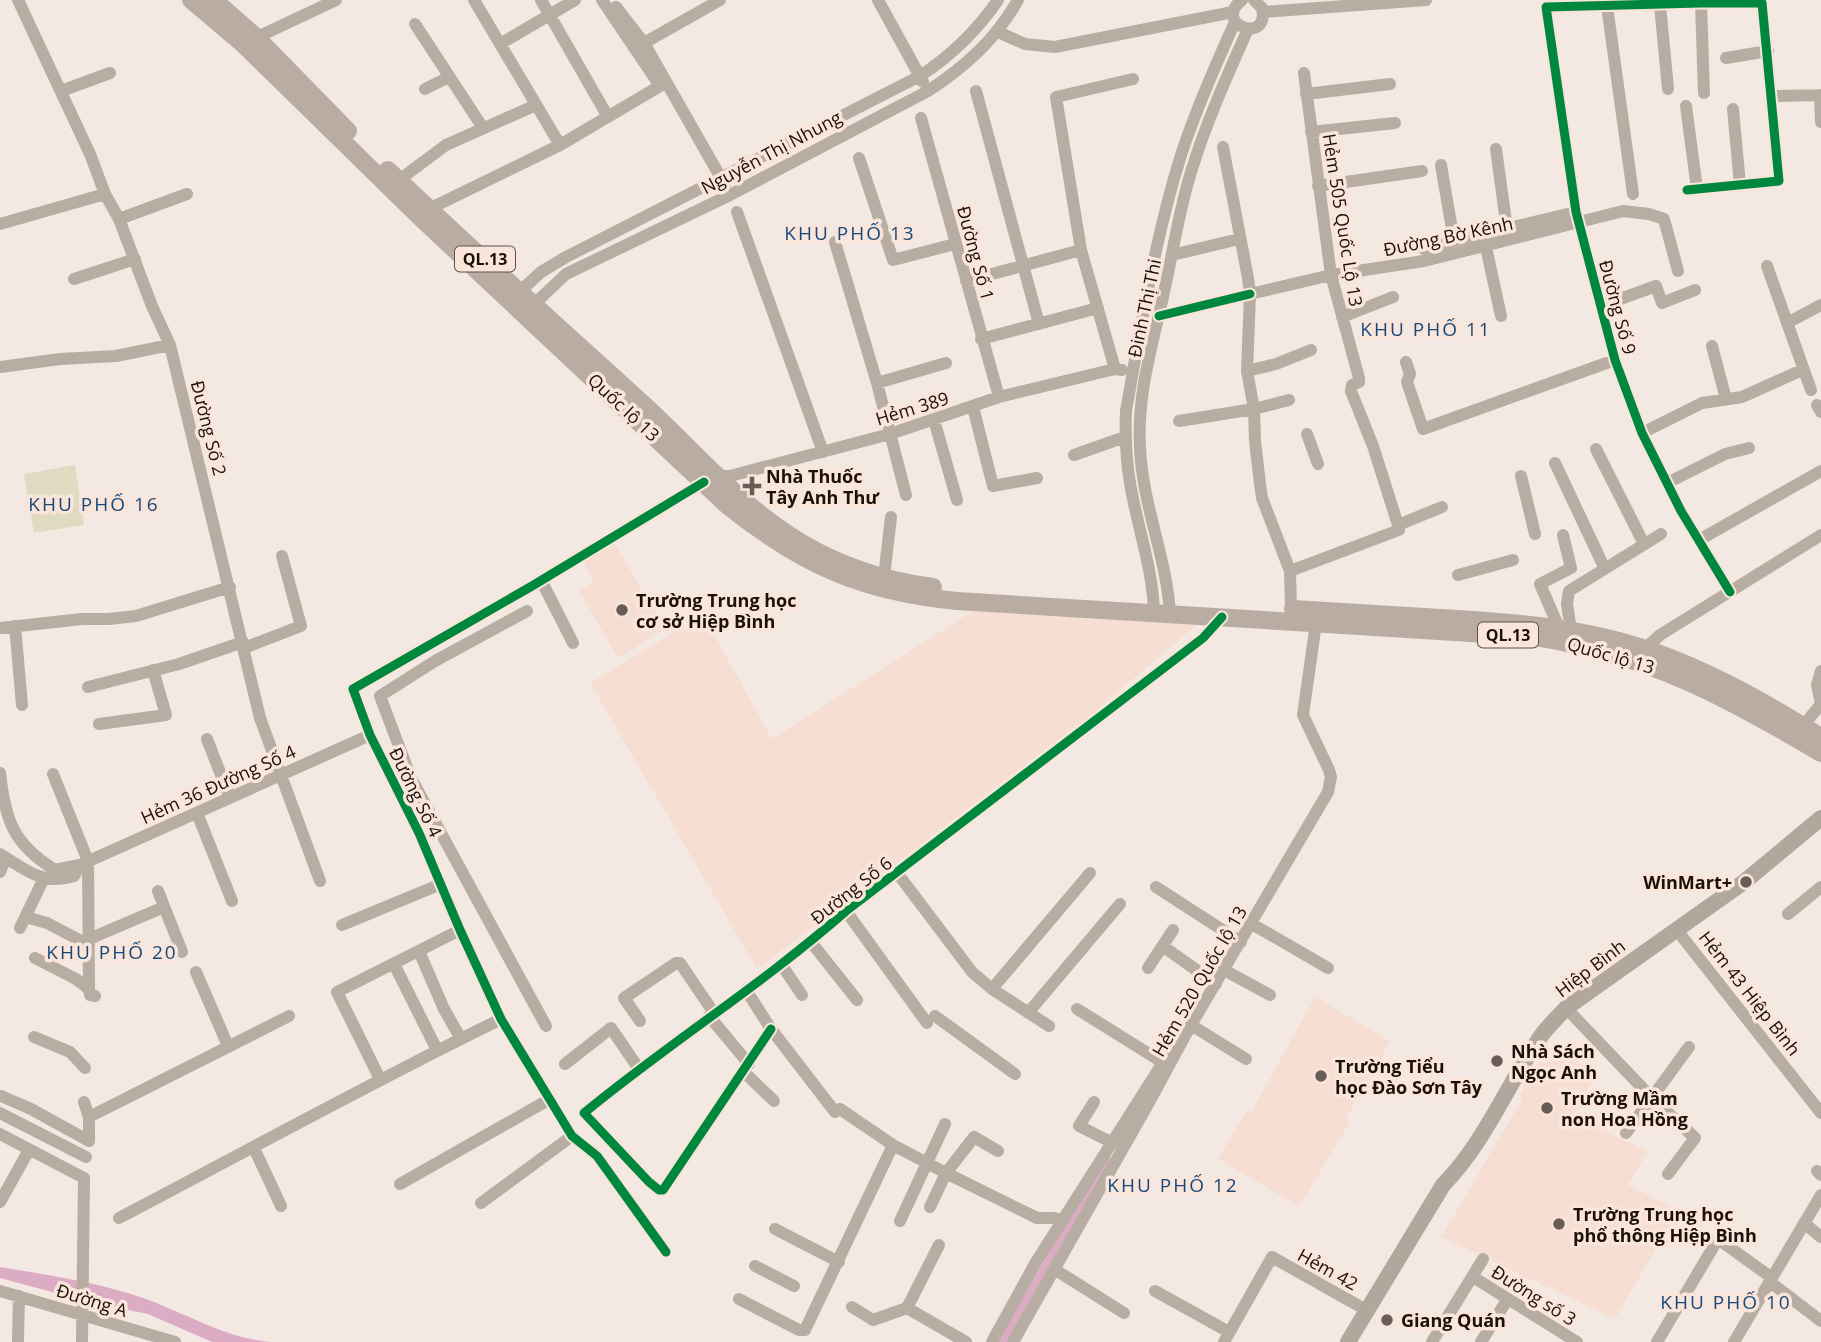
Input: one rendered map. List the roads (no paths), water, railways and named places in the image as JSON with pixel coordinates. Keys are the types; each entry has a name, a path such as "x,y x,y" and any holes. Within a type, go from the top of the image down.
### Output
{"highway":[{"name":"Quốc lộ 13","path":"191,0 250,41 711,479 789,536 833,559 884,577 926,586 1162,608 1222,617 1536,637 1579,643 1649,665 1705,688 1821,753"},
{"name":"Quốc lộ 13","path":"214,0 250,41 421,218 522,302"},
{"name":"Quốc lộ 13","path":"711,479 728,506 781,545 846,578 881,590 957,601 1291,609 1499,621 1565,629 1644,649 1707,672 1821,737"}],"main road":[{"name":"Hiệp Bình","path":"1353,1340 1443,1185 1456,1172 1484,1132 1542,1034 1566,1008 1744,882 1821,818"}],"street":[{"name":"Đường Số 2","path":"18,0 105,194 119,219 170,345 260,718 320,881"},
{"path":"250,41 336,0"},
{"path":"474,0 560,145"},
{"path":"541,0 608,117"},
{"path":"500,44 575,0"},
{"path":"429,209 560,145 660,86 602,0"},
{"path":"611,0 644,43 730,195"},
{"path":"644,43 720,0"},
{"path":"877,0 928,91"},
{"name":"Nguyễn Thị Nhung","path":"522,302 541,272 566,257 920,76 946,59 973,35 998,0"},
{"name":"Nguyễn Thị Nhung","path":"522,302 566,274 730,195 928,91 964,66 998,32 1018,0"},
{"name":"Đinh Thị Thi","path":"1162,608 1130,484 1125,437 1126,411 1166,209 1180,159 1203,91 1242,0"},
{"path":"1255,0 1263,12 1426,0"},
{"path":"1701,2 1704,93"},
{"path":"1633,194 1607,6 1701,2 1762,4 1773,96 1779,181 1692,190 1686,106"},
{"path":"1660,5 1668,89"},
{"name":"Đường Số 9","path":"1607,6 1546,7 1578,218 1615,360 1642,433 1667,483 1730,593"},
{"name":"Đinh Thị Thi","path":"1162,608 1143,475 1139,424 1146,375 1186,192 1202,139 1248,29 1258,26 1263,12"},
{"path":"998,32 1025,44 1055,47 1234,17 1243,29 1248,29"},
{"path":"415,24 483,128"},
{"path":"1726,58 1768,51"},
{"path":"61,91 110,72"},
{"name":"Hẻm 505 Quốc Lộ 13","path":"1304,73 1331,275 1359,378 1359,382 1352,384 1352,391 1399,527"},
{"path":"425,89 449,77"},
{"path":"1133,79 1056,97 1081,250 1115,369 1133,372"},
{"path":"1306,94 1390,84"},
{"path":"976,91 1039,324"},
{"path":"1773,96 1821,95 1821,122"},
{"path":"399,180 446,145 536,106"},
{"path":"1733,108 1740,185"},
{"name":"Đường Số 1","path":"922,118 999,397"},
{"path":"1311,132 1395,123"},
{"path":"1223,147 1250,294 1247,370 1254,409 1262,498 1290,571 1291,609"},
{"path":"1496,149 1507,229"},
{"path":"859,158 894,260 955,244"},
{"path":"1441,165 1454,241"},
{"path":"1318,186 1422,171"},
{"path":"1,222 105,194"},
{"path":"119,219 187,194"},
{"path":"1424,248 1507,229 1623,211 1640,212 1661,218 1666,223 1678,271"},
{"path":"737,212 823,452"},
{"name":"Đường Bờ Kênh","path":"1250,294 1331,275 1424,261 1486,247 1578,218"},
{"path":"1172,255 1239,239"},
{"path":"835,242 877,383 905,495"},
{"path":"1486,247 1501,316"},
{"path":"965,281 1081,250"},
{"path":"74,279 135,259"},
{"path":"1767,266 1811,390"},
{"path":"1601,306 1656,286 1662,303 1695,290"},
{"path":"1342,317 1393,297"},
{"path":"1787,323 1821,305"},
{"path":"981,339 1098,308"},
{"path":"0,366 116,356 170,345"},
{"path":"1712,346 1726,399"},
{"path":"1247,370 1276,364 1311,350"},
{"path":"1406,362 1410,374 1407,381 1423,429 1615,360"},
{"path":"877,383 946,363"},
{"name":"Hẻm 389","path":"711,479 890,433 999,397 1115,369"},
{"path":"1642,433 1702,403 1742,397 1802,370"},
{"path":"1179,421 1254,409 1289,400"},
{"path":"973,407 993,486 1037,478"},
{"path":"934,420 957,500"},
{"path":"1307,433 1318,464"},
{"path":"1074,456 1125,437"},
{"path":"1667,483 1725,454 1749,448"},
{"path":"1596,449 1644,544"},
{"path":"1555,463 1604,567"},
{"path":"1699,540 1821,471"},
{"path":"1521,476 1535,534"},
{"name":"Đường Số 4","path":"666,1252 597,1156 572,1136 501,1019 419,833 370,735 353,689 711,479"},
{"path":"1290,571 1441,507"},
{"path":"884,577 891,517"},
{"path":"1565,629 1569,591 1661,534"},
{"path":"1644,649 1660,635 1821,535"},
{"path":"1563,536 1571,568 1540,584 1565,629"},
{"path":"88,687 179,664 301,626 282,556"},
{"path":"1458,575 1513,560"},
{"path":"541,580 573,643"},
{"path":"0,628 136,616 230,587"},
{"path":"527,611 435,661 380,696 411,778 545,1026"},
{"name":"Đường Số 6","path":"746,1068 663,1190 649,1182 584,1113 811,942 846,911 898,874 1203,638 1222,617"},
{"name":"Hẻm 520 Quốc lộ 13","path":"1013,1342 1188,1030 1331,785 1329,770 1303,715 1316,623"},
{"path":"15,626 22,705"},
{"path":"429,645 435,661"},
{"path":"99,723 166,715 153,670"},
{"path":"1803,726 1821,704 1817,685 1821,671"},
{"name":"Hẻm 36 Đường Số 4","path":"14,833 42,862 55,870 84,863 370,735"},
{"path":"207,739 230,798"},
{"path":"0,773 2,792 14,833 0,833"},
{"path":"35,958 76,979 92,993 84,863 53,774"},
{"path":"197,813 232,901"},
{"path":"0,872 3,856 43,880 23,923 47,923 89,942 164,907"},
{"name":"Hẻm 36 Đường Số 4","path":"43,880 74,876 84,863"},
{"path":"992,989 1090,873"},
{"path":"898,874 972,972 992,989 1049,1026"},
{"path":"342,925 441,884"},
{"path":"1156,887 1241,942"},
{"path":"1788,914 1821,887"},
{"path":"158,891 182,952"},
{"path":"1028,1013 1120,904"},
{"path":"846,911 931,1019 1015,1074"},
{"path":"1252,924 1328,968"},
{"name":"Hẻm 43 Hiệp Bình","path":"1676,929 1821,1113"},
{"path":"380,1079 338,992 460,930"},
{"path":"1149,968 1173,930"},
{"path":"811,942 857,1000"},
{"path":"1164,947 1216,984"},
{"path":"419,951 444,1009 461,1038"},
{"path":"640,1021 624,998 676,963 680,963 746,1068 774,1101"},
{"path":"394,964 437,1050"},
{"path":"781,964 802,995"},
{"path":"1224,970 1270,995"},
{"path":"196,972 228,1046"},
{"path":"746,990 771,1029 837,1110 946,1173 1037,1217 1063,1221"},
{"path":"1566,1008 1695,1139 1668,1174"},
{"path":"1077,1009 1162,1062"},
{"path":"89,1117 289,1016"},
{"path":"119,1218 380,1079 501,1019"},
{"path":"565,1063 611,1028 639,1069"},
{"path":"746,1068 771,1029"},
{"path":"992,1342 1035,1262 1174,1045 1188,1030 1246,1059"},
{"path":"34,1037 70,1052 85,1068"},
{"path":"1626,1133 1689,1047"},
{"path":"1,1096 89,1141 89,1117 84,1102"},
{"path":"400,1184 550,1099"},
{"path":"1094,1102 1079,1126 1113,1143"},
{"path":"0,1113 86,1157"},
{"path":"900,1220 944,1124"},
{"path":"1,1136 84,1178 82,1342"},
{"path":"481,1203 572,1136"},
{"path":"930,1207 946,1173 974,1137 998,1151"},
{"path":"739,1299 803,1331 894,1145"},
{"path":"254,1148 281,1206"},
{"path":"0,1202 29,1150"},
{"path":"1734,1342 1821,1195"},
{"path":"1804,1223 1821,1237"},
{"path":"775,1229 839,1262"},
{"path":"1657,1342 1718,1239 1821,1321"},
{"path":"852,1307 873,1320 907,1308 939,1245"},
{"name":"Hẻm 42","path":"1227,1337 1272,1257 1368,1311"},
{"path":"1432,1342 1483,1259"},
{"path":"755,1266 794,1286"},
{"path":"1054,1269 1124,1313"},
{"name":"Đường số 3","path":"1473,1277 1558,1337 1577,1342"},
{"name":"Đường A","path":"0,1291 83,1310 153,1339 175,1342"},
{"path":"1155,1291 1227,1337"},
{"path":"18,1342 19,1296"},
{"path":"1481,1342 1507,1300"},
{"path":"907,1308 966,1342"}],"waterway":[{"path":"1002,1342 1108,1162"}],"place":[{"name":"Nhà Thuốc Tây Anh Thư","path":"752,486"},
{"name":"Trường Trung học cơ sở Hiệp Bình","path":"622,610"},
{"name":"WinMart+","path":"1746,882"},
{"name":"Nhà Sách Ngọc Anh","path":"1497,1061"},
{"name":"Trường Tiểu học Đào Sơn Tây","path":"1321,1076"},
{"name":"Trường Mầm non Hoa Hồng","path":"1547,1108"},
{"name":"Trường Trung học phổ thông Hiệp Bình","path":"1559,1224"},
{"name":"Giang Quán","path":"1387,1320"}],"district":[{"name":"KHU PHỐ 13","path":"850,233"},
{"name":"KHU PHỐ 11","path":"1426,329"},
{"name":"KHU PHỐ 16","path":"94,504"},
{"name":"KHU PHỐ 20","path":"112,952"},
{"name":"KHU PHỐ 12","path":"1173,1185"},
{"name":"KHU PHỐ 10","path":"1726,1302"}]}
